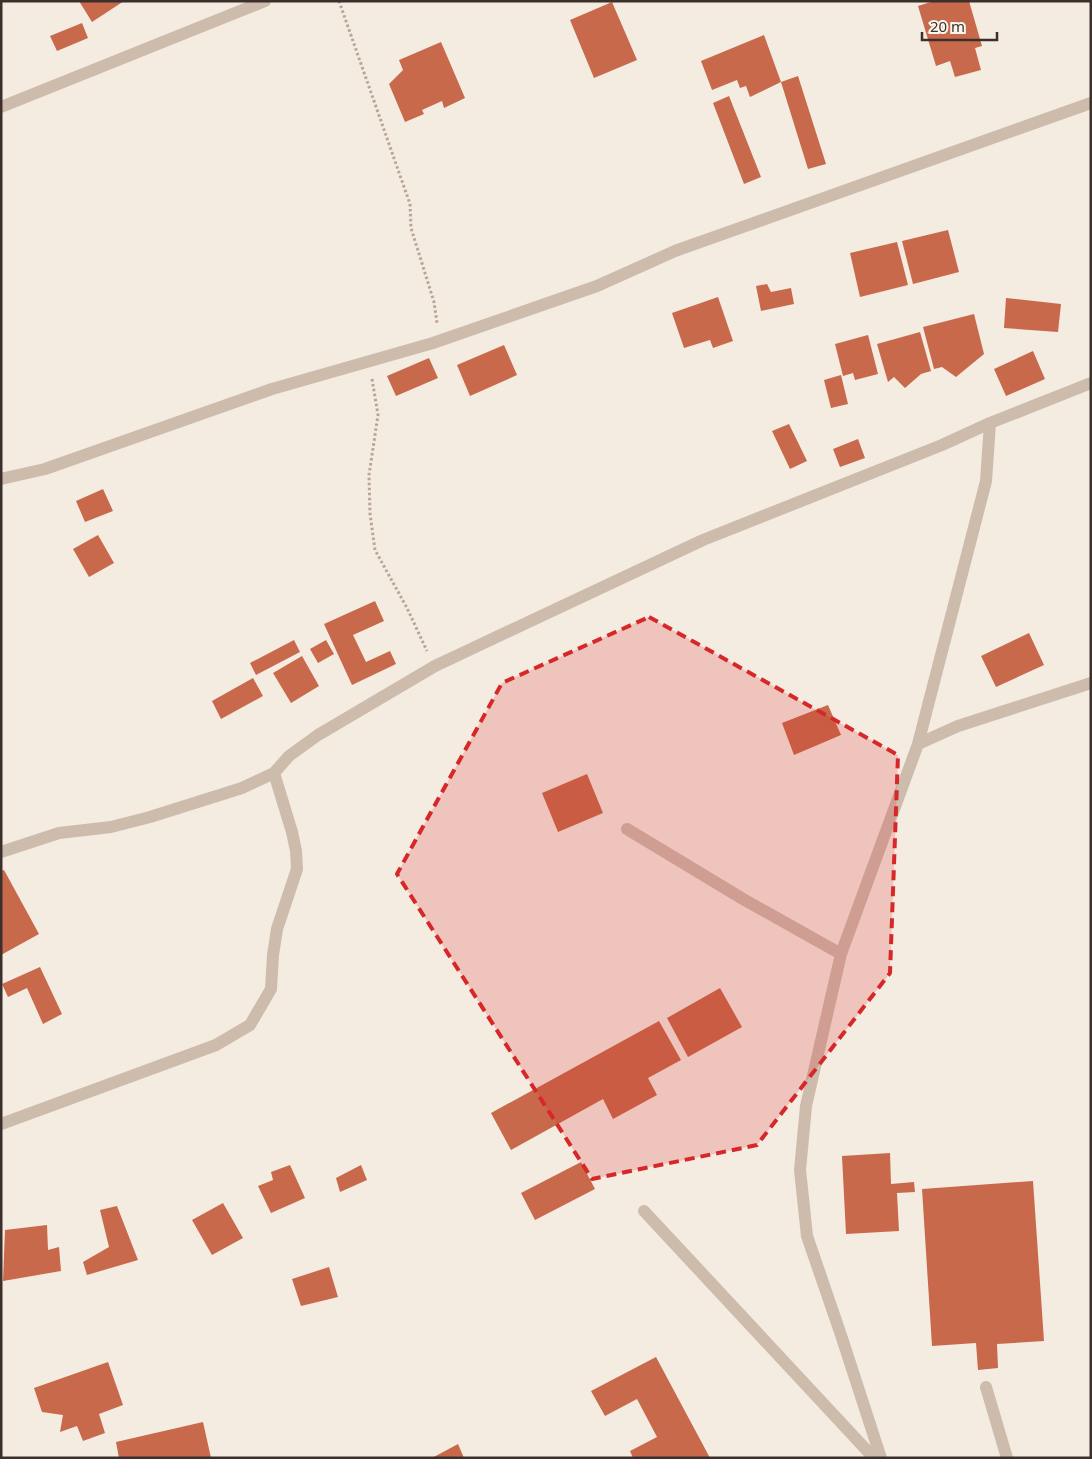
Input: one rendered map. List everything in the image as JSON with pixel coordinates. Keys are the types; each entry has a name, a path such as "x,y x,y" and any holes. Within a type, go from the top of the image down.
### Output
{"street":[{"path":"1,107 236,11 265,1"},
{"path":"1,479 45,469 272,389 428,344 597,286 675,251 1091,103"},
{"path":"1,852 59,833 111,827 150,817 242,788 274,772 290,756 318,734 434,666 702,540 942,445 990,423 1091,383"},
{"path":"881,1458 807,1236 800,1170 806,1106 841,954 918,744 986,481 990,423"},
{"path":"918,744 958,726 1091,683"},
{"path":"1,1124 216,1045 250,1025 271,989 277,928 297,869 292,832 274,772"},
{"path":"627,829 743,899 841,954"},
{"path":"644,1211 874,1458"},
{"path":"986,1387 1007,1458"}],"path":[{"path":"339,1 410,204 411,228 434,302 437,322 428,344"},
{"path":"370,361 378,415 369,475 370,514 375,550 407,608 434,666"}],"highlighted area":[{"path":"649,617 898,755 890,973 757,1145 592,1179 397,874 502,683"}],"building":[{"path":"79,1 124,1 92,22"},
{"path":"934,1 969,1 982,46 975,48 981,70 955,77 950,61 936,66 918,6"},
{"path":"612,2 637,60 594,78 570,20"},
{"path":"82,23 88,38 57,51 50,36"},
{"path":"764,35 781,82 750,97 746,86 740,88 737,80 712,90 701,61"},
{"path":"441,42 465,98 444,108 442,101 422,110 424,114 405,122 389,84 403,70 399,60"},
{"path":"798,76 826,164 808,169 781,82"},
{"path":"729,96 761,177 744,184 713,103"},
{"path":"948,230 959,272 913,284 902,241"},
{"path":"897,242 908,285 860,297 850,253"},
{"path":"767,284 771,292 791,288 794,304 761,311 756,286"},
{"path":"718,297 733,341 713,348 710,340 684,348 672,313"},
{"path":"1006,298 1061,304 1058,332 1004,328"},
{"path":"974,314 984,354 956,377 942,367 934,369 923,327"},
{"path":"920,332 931,371 921,374 905,388 894,377 888,382 877,344"},
{"path":"868,335 878,374 855,380 853,373 843,376 835,344"},
{"path":"504,345 517,375 470,396 457,365"},
{"path":"1033,351 1045,379 1006,396 994,369"},
{"path":"429,358 438,378 396,396 387,376"},
{"path":"841,375 848,404 831,408 824,380"},
{"path":"789,424 807,461 790,469 772,431"},
{"path":"858,439 865,458 840,467 833,449"},
{"path":"103,489 113,511 85,522 76,501"},
{"path":"98,535 114,563 89,577 73,549"},
{"path":"375,601 384,621 353,635 366,662 390,651 396,664 352,685 324,624"},
{"path":"1029,633 1044,665 996,687 981,656"},
{"path":"294,640 300,652 256,675 250,663"},
{"path":"326,640 334,654 318,663 310,649"},
{"path":"302,656 319,686 291,703 273,673"},
{"path":"253,678 263,696 221,719 212,701"},
{"path":"828,705 841,735 794,755 782,723"},
{"path":"587,774 603,813 558,832 542,793"},
{"path":"4,870 39,934 1,955 1,871"},
{"path":"40,967 62,1014 43,1024 27,988 8,997 2,984"},
{"path":"720,988 742,1027 688,1057 667,1018"},
{"path":"659,1021 681,1060 648,1078 657,1095 613,1119 603,1099 511,1150 491,1113"},
{"path":"890,1153 891,1184 914,1182 915,1192 897,1193 899,1231 846,1234 842,1156"},
{"path":"581,1162 595,1189 535,1220 521,1193"},
{"path":"290,1165 305,1198 271,1213 258,1186 273,1180 271,1172"},
{"path":"361,1165 367,1180 340,1192 336,1178"},
{"path":"1033,1181 1044,1341 997,1344 998,1368 978,1370 976,1343 932,1346 922,1189"},
{"path":"223,1203 243,1238 212,1255 192,1220"},
{"path":"117,1206 138,1260 87,1275 83,1262 109,1247 100,1210"},
{"path":"47,1225 48,1250 59,1247 61,1271 3,1281 5,1230"},
{"path":"329,1267 338,1297 301,1306 292,1279"},
{"path":"656,1357 710,1458 633,1458 630,1451 657,1437 637,1399 605,1416 591,1391"},
{"path":"108,1362 123,1405 99,1414 105,1433 83,1441 77,1426 60,1432 63,1415 42,1412 34,1388"},
{"path":"203,1422 211,1458 119,1458 116,1442"},
{"path":"458,1444 464,1458 432,1458"}]}
